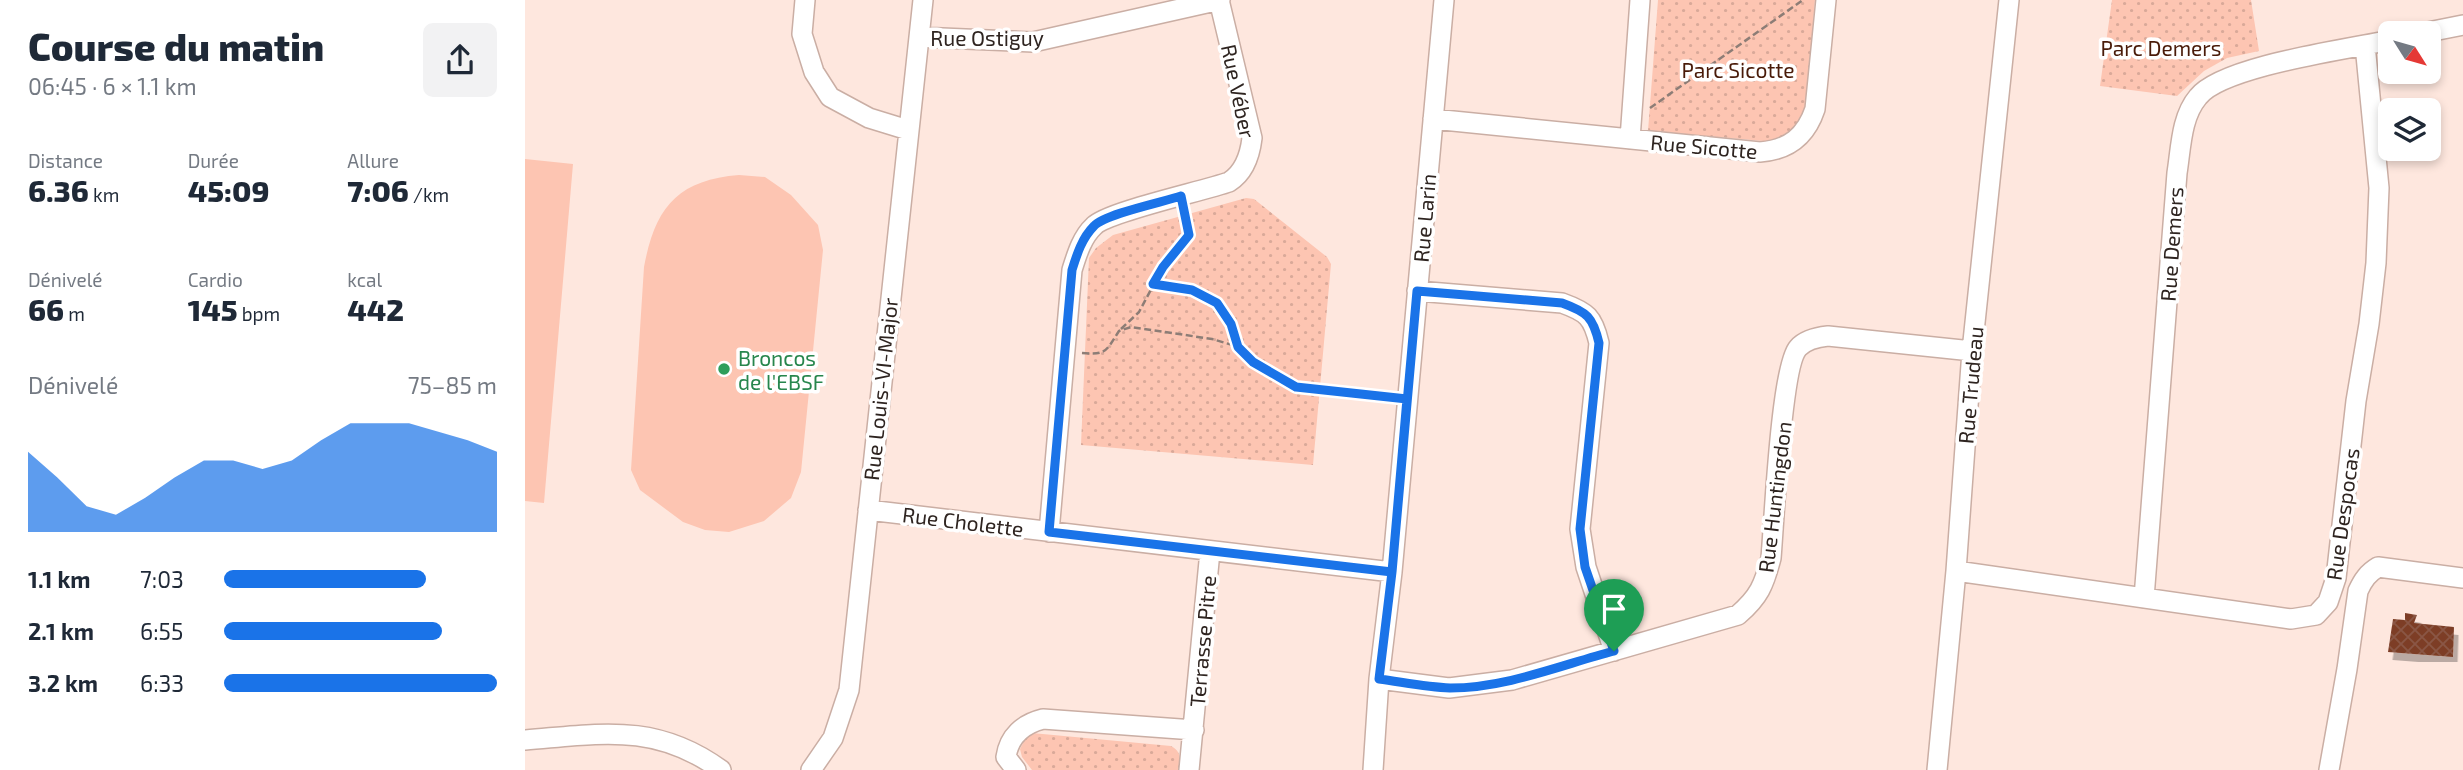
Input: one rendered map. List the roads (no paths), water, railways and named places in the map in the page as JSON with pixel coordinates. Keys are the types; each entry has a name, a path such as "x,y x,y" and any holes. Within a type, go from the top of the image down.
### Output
{"street":[{"path":"805,0 801,34 814,72 830,97 869,118 908,130"},
{"name":"Rue Louis-VI-Major","path":"811,770 833,738 849,690 923,0"},
{"name":"Rue Ostiguy","path":"919,37 1033,42 1220,0"},
{"name":"Rue Véber","path":"1049,532 1072,270 1080,246 1095,224 1116,215 1235,179 1250,155 1252,138 1220,0"},
{"name":"Rue Larin","path":"1373,770 1379,679 1392,572 1444,0"},
{"name":"Rue Sicotte","path":"1630,139 1640,0"},
{"name":"Rue Sicotte","path":"1433,120 1761,152 1776,151 1790,145 1810,124 1815,109 1826,0"},
{"name":"Rue Trudeau","path":"1937,770 1956,571 1972,351 2009,0"},
{"path":"2441,29 2463,25"},
{"name":"Rue Demers","path":"2144,598 2177,173 2184,122 2198,97 2217,81 2253,69 2378,43"},
{"name":"Rue Despocas","path":"1956,571 2291,619 2316,615 2328,602 2336,578 2356,401 2376,263 2379,188 2364,46"},
{"path":"1417,291 1562,303 1581,310 1595,324 1599,343 1580,529 1585,567 1614,651"},
{"name":"Rue Huntingdon","path":"1379,679 1449,688 1512,680 1738,615 1755,600 1765,581 1771,558 1786,382 1798,348 1813,338 1828,336 1972,351"},
{"name":"Rue Cholette","path":"867,510 1392,572"},
{"name":"Terrasse Pitre","path":"1189,770 1210,551"},
{"path":"2329,770 2358,591 2363,581 2378,567 2463,578"},
{"name":"Terrasse Pitre","path":"1016,770 1006,757 1008,746 1016,733 1029,723 1043,719 1194,730"},
{"path":"525,740 605,733 641,735 680,745 720,770"}],"place":[{"name":"Broncos de l'EBSF","path":"724,369"}],"park label":[{"name":"Parc Demers","path":"2161,47"},
{"name":"Parc Sicotte","path":"1738,69"}]}
